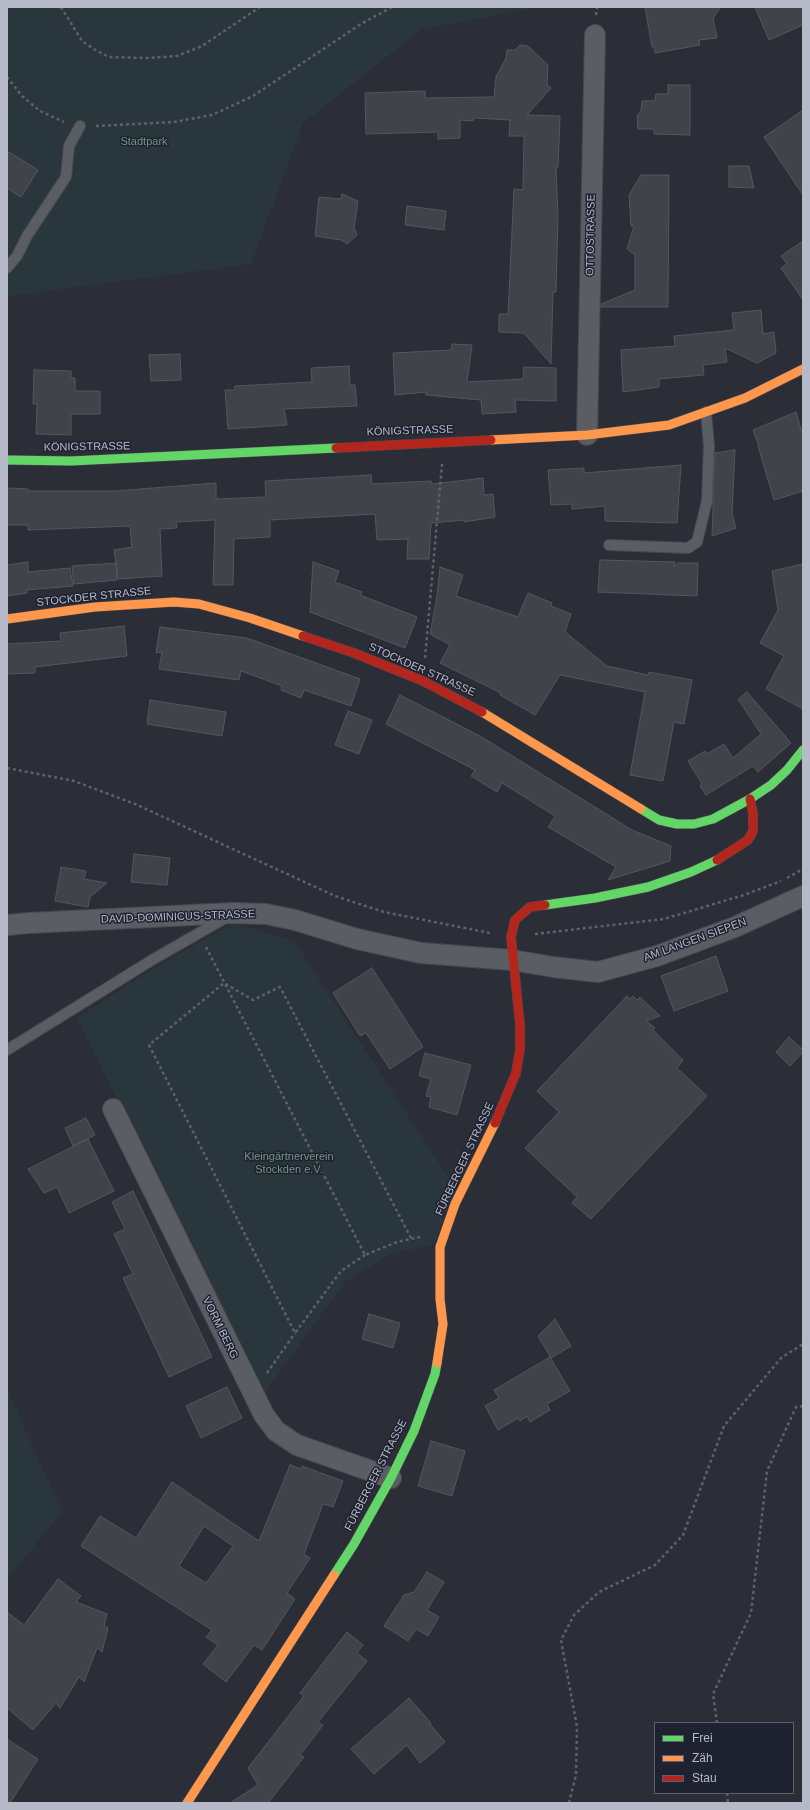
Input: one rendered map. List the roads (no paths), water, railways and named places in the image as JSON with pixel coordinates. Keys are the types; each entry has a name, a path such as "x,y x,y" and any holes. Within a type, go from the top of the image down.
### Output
{"street":[{"name":"OTTOSTRASSE","path":"587,435 595,35"},
{"name":"KÖNIGSTRASSE","path":"7,460 71,460 163,457 587,435 669,425 745,398 803,368"},
{"name":"STOCKDER STRASSE","path":"7,619 94,607 174,602 199,604 250,618 309,637 423,681 499,721 659,820 677,824 694,824 713,819 750,799 776,780 803,750"},
{"name":"FÜRBERGER STRASSE","path":"187,1803 354,1544 391,1478 414,1430 435,1374 443,1324 440,1299 440,1247 455,1204 507,1097 516,1073 520,1049 520,1024 510,937 515,920 530,907 595,898 648,887 691,872 732,852 748,840 752,830 753,813 750,799"},
{"name":"AM LANGEN SIEPEN","path":"512,960 553,967 598,972 658,956 735,927 803,896"},
{"name":"DAVID-DOMINICUS-STRASSE","path":"7,926 29,922 233,913 266,914 356,939 421,953 512,960"},
{"name":"VORM BERG","path":"113,1109 252,1394 276,1432 297,1445 391,1478"}],"lane":[{"path":"7,268 66,177 70,146 80,126"},
{"path":"609,546 688,548 697,542 707,502 709,446 706,412"},
{"path":"7,1050 152,960 233,913"}],"park label":[{"name":"Stadtpark","path":"144,142"},
{"name":"Kleingärtnerverein Stockden e.V.","path":"289,1163"}]}
